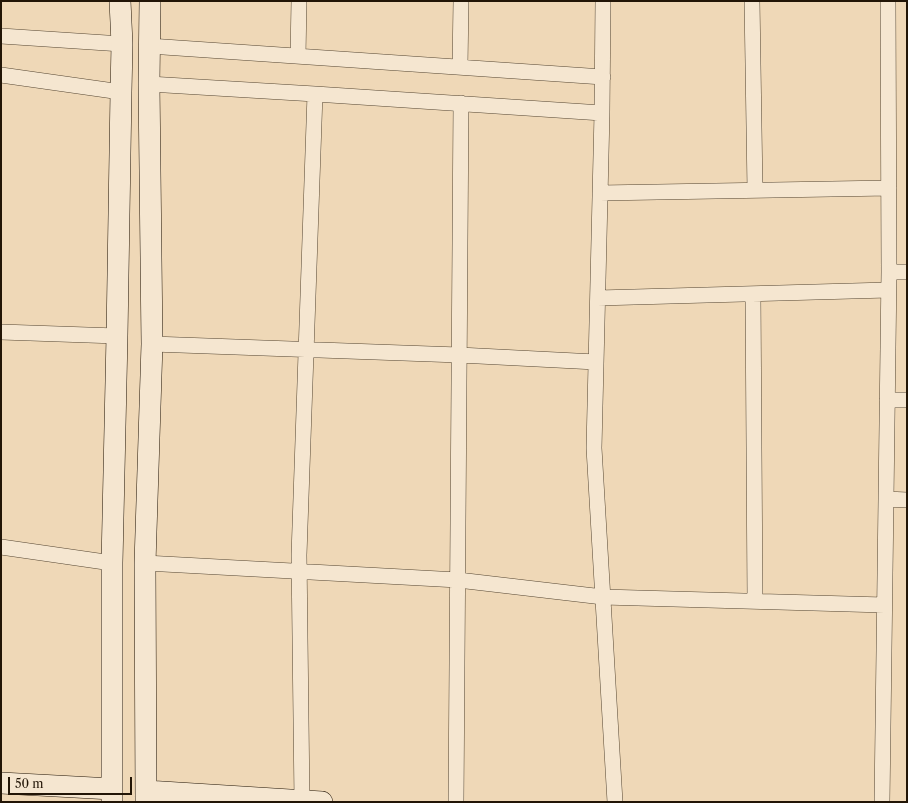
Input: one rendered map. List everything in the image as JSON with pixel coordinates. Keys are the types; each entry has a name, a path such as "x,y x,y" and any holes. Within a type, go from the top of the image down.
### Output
{"main road":[{"path":"1,783 112,796 112,563 122,44 120,1"},
{"path":"150,1 149,84 152,344 145,563 146,797 312,801"}],"street":[{"path":"298,56 299,1"},
{"path":"460,1 460,67"},
{"path":"603,1 603,77 594,448 615,802"},
{"path":"752,1 755,190"},
{"path":"882,802 889,272 888,1"},
{"path":"1,36 122,44"},
{"path":"149,46 603,77"},
{"path":"1,75 121,92"},
{"path":"149,84 602,113"},
{"path":"312,801 299,571 315,94"},
{"path":"456,802 460,103"},
{"path":"600,192 888,188"},
{"path":"889,272 907,272"},
{"path":"598,298 888,290"},
{"path":"753,294 755,602"},
{"path":"1,332 117,336"},
{"path":"152,344 596,362"},
{"path":"887,400 907,400"},
{"path":"886,499 907,500"},
{"path":"1,547 112,563"},
{"path":"145,563 458,580 603,597 884,605"}]}
